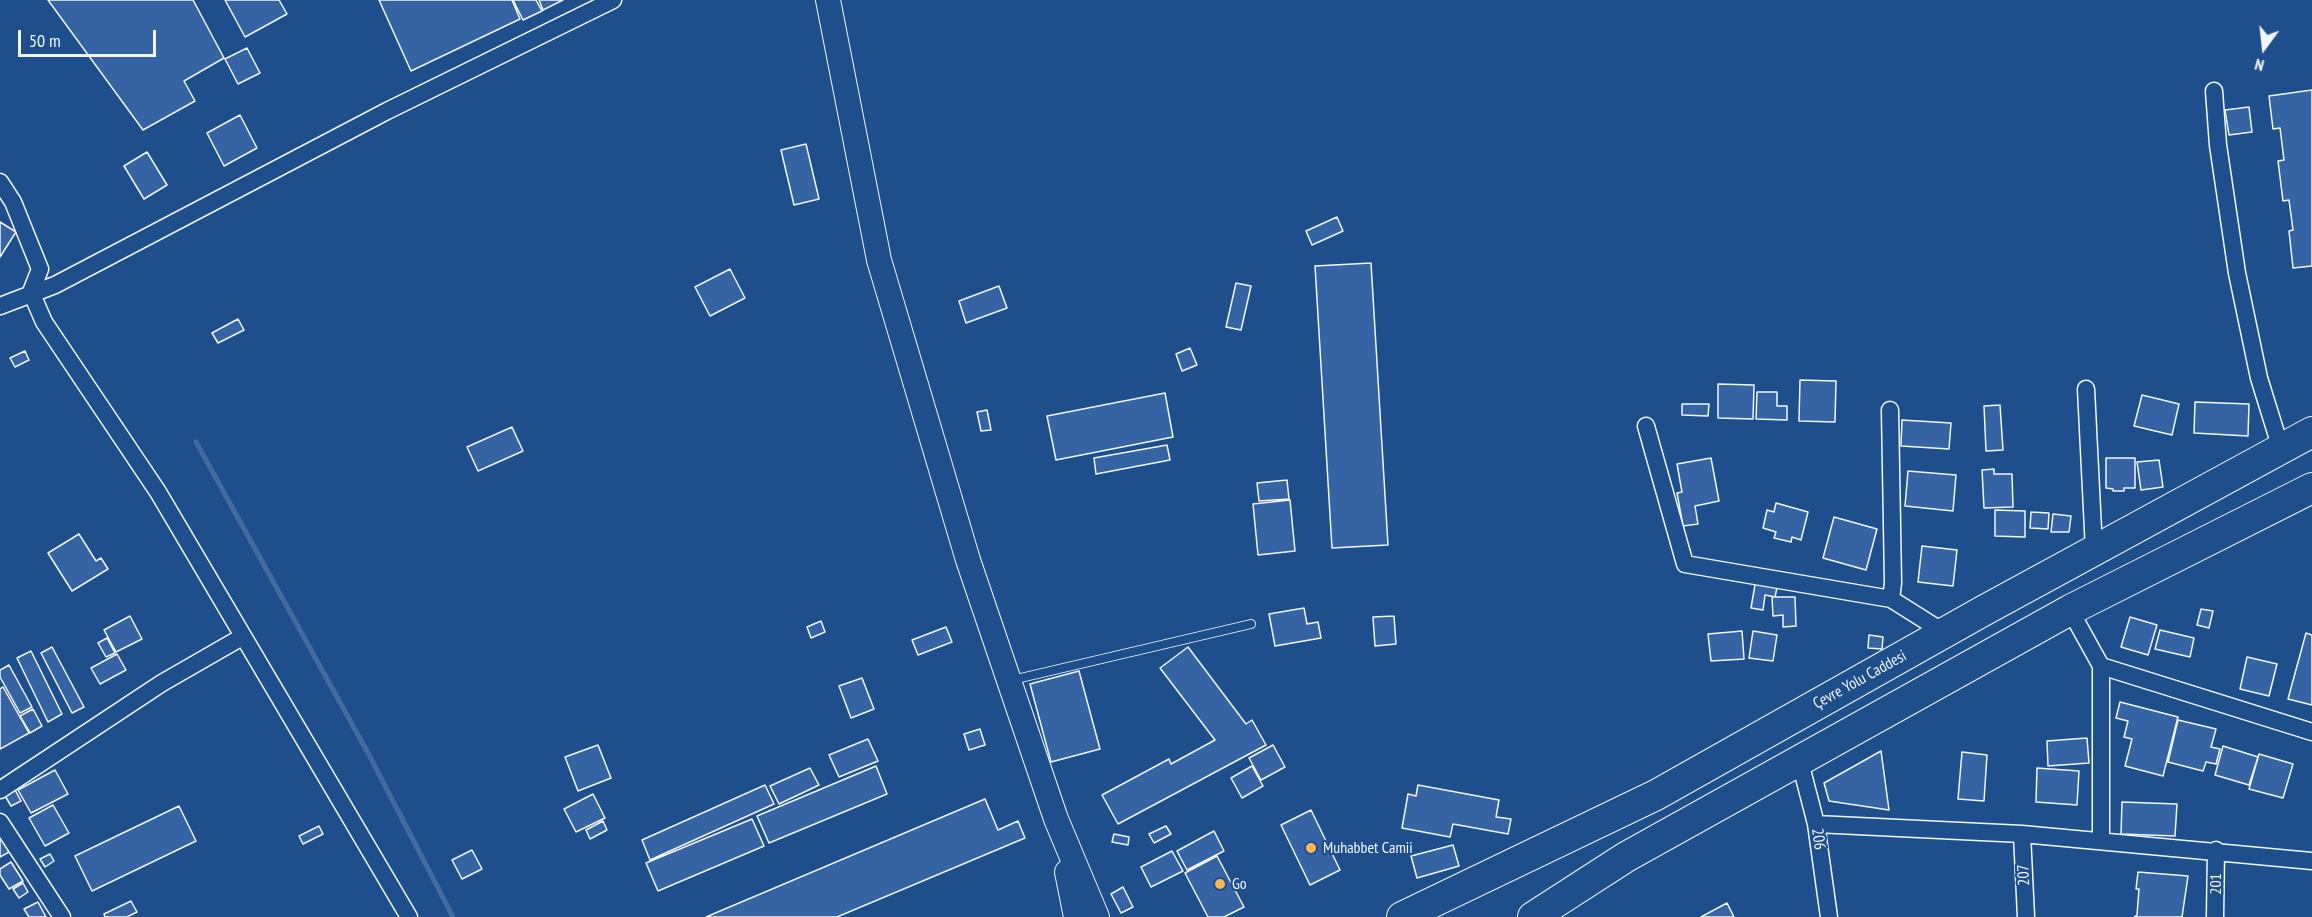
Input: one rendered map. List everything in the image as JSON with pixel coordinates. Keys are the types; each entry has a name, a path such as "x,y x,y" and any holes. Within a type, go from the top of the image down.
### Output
{"highway":[{"name":"Çevre Yolu Caddesi","path":"1402,917 1656,795 2094,550 2312,432"},
{"path":"1533,917 1626,857 2070,610 2312,488"}],"main road":[{"path":"828,0 879,260 968,560 1056,819 1097,917"},
{"path":"1056,819 1076,917"}],"street":[{"path":"0,306 55,285 387,111 613,0"},
{"path":"2214,91 2218,145 2237,273 2259,378 2281,449"},
{"path":"0,182 12,202 40,269 32,292 44,322 158,492 409,917"},
{"path":"2086,389 2094,550"},
{"path":"1890,410 1893,583 1891,599"},
{"path":"1646,426 1685,564 1891,599 1945,633"},
{"path":"2070,610 2101,666 2101,840"},
{"path":"0,790 162,683 242,637"},
{"path":"2101,666 2312,732"},
{"name":"206","path":"1800,762 1816,824 1829,917"},
{"path":"0,822 62,917"},
{"path":"1816,824 2022,834 2216,850 2312,861"},
{"name":"207","path":"2022,834 2026,917"},
{"name":"201","path":"2216,850 2216,917"}],"lane":[{"path":"1009,681 1251,624"}],"building":[{"path":"48,0 193,0 224,58 184,81 195,101 143,130"},
{"path":"225,0 279,0 287,14 245,37"},
{"path":"379,0 512,0 520,19 411,71"},
{"path":"513,0 536,0 542,11 523,20"},
{"path":"539,0 563,0 543,10"},
{"path":"247,48 260,73 238,84 225,59"},
{"path":"2312,90 2312,266 2293,268 2289,231 2293,230 2289,200 2283,201 2278,161 2284,160 2280,128 2273,129 2269,96"},
{"path":"2249,107 2252,132 2229,135 2225,110"},
{"path":"240,115 257,148 224,166 207,133"},
{"path":"806,144 819,199 794,205 781,150"},
{"path":"147,152 167,185 144,199 124,166"},
{"path":"1337,217 1343,231 1312,245 1306,231"},
{"path":"0,222 16,232 0,257"},
{"path":"1371,263 1388,545 1332,548 1315,266"},
{"path":"730,269 745,298 710,316 695,287"},
{"path":"1236,283 1251,286 1241,330 1226,327"},
{"path":"999,286 1007,308 966,323 959,301"},
{"path":"238,319 244,330 218,343 212,333"},
{"path":"1190,348 1197,365 1182,371 1176,354"},
{"path":"25,351 29,360 15,367 10,358"},
{"path":"1800,380 1836,381 1835,422 1799,421"},
{"path":"1718,384 1754,385 1753,419 1718,418"},
{"path":"1757,392 1777,392 1777,406 1787,406 1787,420 1756,419"},
{"path":"1165,393 1173,437 1056,460 1047,416"},
{"path":"2142,395 2179,404 2172,435 2134,426"},
{"path":"2195,402 2249,404 2248,436 2194,433"},
{"path":"1682,404 1709,404 1708,416 1682,415"},
{"path":"2000,405 2003,450 1986,451 1984,406"},
{"path":"987,410 991,430 981,431 977,412"},
{"path":"1902,420 1951,423 1949,449 1901,446"},
{"path":"512,427 523,451 478,471 467,447"},
{"path":"1167,445 1170,460 1096,474 1094,458"},
{"path":"1711,458 1719,501 1695,506 1698,524 1683,526 1677,493 1682,492 1677,464"},
{"path":"2106,458 2135,458 2135,488 2113,491 2113,489 2106,488"},
{"path":"2159,460 2163,487 2141,490 2137,462"},
{"path":"1994,469 1994,474 2012,474 2013,507 1984,508 1982,470"},
{"path":"1908,471 1956,475 1953,511 1905,506"},
{"path":"1287,480 1289,499 1259,501 1257,483"},
{"path":"1290,500 1295,551 1258,555 1253,504"},
{"path":"1776,503 1808,512 1801,540 1792,537 1791,542 1774,538 1776,532 1763,528 1767,510 1774,512"},
{"path":"1995,510 2025,511 2025,537 1995,536"},
{"path":"2031,512 2049,513 2048,529 2030,528"},
{"path":"2053,514 2071,516 2069,532 2051,532"},
{"path":"1834,517 1877,529 1866,570 1823,558"},
{"path":"79,534 96,561 101,558 108,569 72,591 48,553"},
{"path":"1922,546 1957,550 1953,586 1918,582"},
{"path":"1756,579 1778,583 1775,597 1765,595 1763,610 1751,608"},
{"path":"1772,597 1795,597 1796,626 1783,627 1783,615 1773,616"},
{"path":"1304,608 1307,624 1318,622 1321,638 1275,646 1269,614"},
{"path":"2201,609 2213,611 2209,628 2197,625"},
{"path":"130,616 142,639 116,652 104,630"},
{"path":"1394,616 1396,644 1375,646 1373,617"},
{"path":"2130,617 2157,625 2148,655 2121,647"},
{"path":"821,621 825,632 811,638 807,627"},
{"path":"946,627 952,642 918,655 912,640"},
{"path":"2160,630 2194,638 2190,657 2155,649"},
{"path":"1742,631 1744,659 1711,661 1708,634"},
{"path":"1753,631 1777,635 1773,661 1749,658"},
{"path":"2306,633 2312,635 2312,705 2288,699"},
{"path":"1869,635 1883,637 1882,649 1868,648"},
{"path":"107,638 115,653 106,657 98,643"},
{"path":"52,647 84,707 72,713 41,653"},
{"path":"1188,647 1246,724 1252,720 1266,745 1118,824 1102,795 1169,759 1171,764 1215,740 1160,668"},
{"path":"31,651 62,714 48,722 17,658"},
{"path":"117,654 126,670 100,684 91,668"},
{"path":"2247,657 2277,664 2269,696 2240,689"},
{"path":"9,665 32,707 20,713 0,677 0,670"},
{"path":"1079,671 1100,749 1051,762 1030,684"},
{"path":"862,678 874,709 851,718 839,686"},
{"path":"3,687 29,733 0,749 0,689"},
{"path":"2120,702 2178,717 2163,776 2125,766 2132,739 2124,737 2128,721 2116,718"},
{"path":"33,709 42,726 30,733 20,716"},
{"path":"2178,720 2216,729 2211,747 2220,749 2216,764 2206,762 2203,771 2168,762"},
{"path":"980,729 985,745 969,750 964,734"},
{"path":"2087,738 2089,763 2048,766 2047,741"},
{"path":"868,739 878,761 839,777 829,755"},
{"path":"598,745 611,778 578,791 565,757"},
{"path":"1273,745 1285,767 1261,780 1249,758"},
{"path":"2223,746 2258,757 2249,785 2215,775"},
{"path":"1881,751 1889,810 1829,801 1824,783"},
{"path":"1962,752 1987,755 1984,801 1958,799"},
{"path":"2259,754 2293,764 2283,798 2249,789"},
{"path":"876,766 887,794 769,843 757,816"},
{"path":"1252,766 1263,786 1242,798 1231,778"},
{"path":"810,768 819,785 779,804 770,786"},
{"path":"2037,768 2079,771 2077,805 2036,802"},
{"path":"55,770 68,794 31,813 18,790"},
{"path":"765,785 774,804 650,860 642,840"},
{"path":"1418,785 1499,800 1496,817 1511,819 1508,834 1453,824 1450,837 1402,828 1408,794 1416,796"},
{"path":"14,788 21,801 11,806 4,794"},
{"path":"593,794 605,818 576,832 564,809"},
{"path":"985,799 998,830 1018,821 1025,838 837,917 706,917"},
{"path":"2122,802 2177,804 2175,836 2121,834"},
{"path":"53,805 69,833 45,846 29,818"},
{"path":"179,806 196,841 92,891 75,856"},
{"name":"Muhabbet Camii","path":"1311,810 1340,870 1310,885 1281,825"},
{"path":"752,819 764,846 658,891 646,863"},
{"path":"603,821 607,830 590,839 586,830"},
{"path":"319,826 323,834 303,844 299,836"},
{"path":"1166,826 1171,834 1154,843 1149,834"},
{"path":"1214,831 1224,851 1187,870 1177,851"},
{"path":"1114,834 1129,837 1128,845 1112,842"},
{"path":"0,835 9,852 0,857"},
{"path":"1453,845 1459,866 1417,878 1411,856"},
{"path":"472,850 482,869 462,879 452,860"},
{"path":"1172,851 1183,871 1151,887 1141,867"},
{"path":"50,854 54,861 45,867 40,859"},
{"path":"1217,856 1244,907 1224,917 1208,917 1185,873"},
{"path":"11,862 23,881 9,889 0,875 0,869"},
{"path":"2138,872 2188,876 2182,917 2134,917 2137,915"},
{"path":"23,883 28,892 19,898 13,889"},
{"path":"1123,887 1133,907 1121,913 1111,894"},
{"path":"131,901 137,912 127,917 105,917 104,914"},
{"path":"38,902 46,917 29,917 24,909"},
{"path":"1727,903 1734,917 1701,917"}],"waterway":[{"path":"196,442 368,753 453,917"}],"place":[{"name":"Muhabbet Camii","path":"1311,848"},
{"name":"Go","path":"1220,884"}]}
